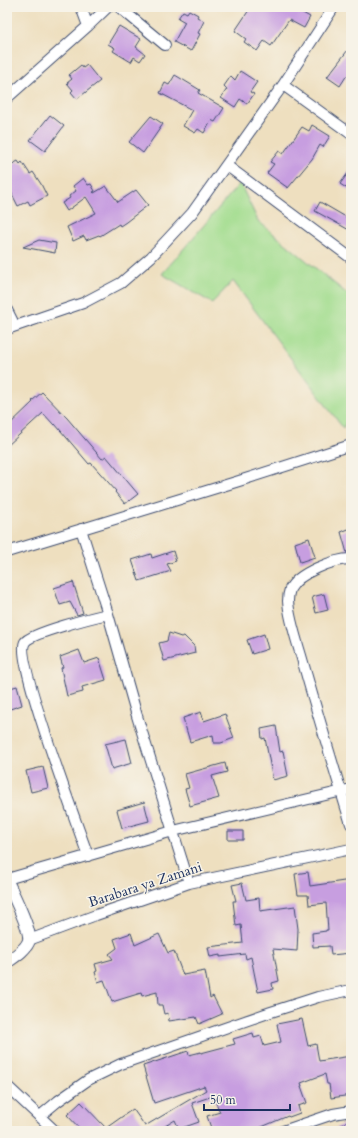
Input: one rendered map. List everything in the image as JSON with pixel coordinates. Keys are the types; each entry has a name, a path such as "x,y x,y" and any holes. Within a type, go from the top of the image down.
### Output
{"street":[{"path":"81,7 88,26"},
{"path":"7,98 108,7"},
{"path":"119,7 165,45"},
{"path":"7,310 11,327 83,303 121,283 151,257 192,213 282,85 334,7"},
{"path":"282,85 351,134"},
{"path":"226,165 351,258"},
{"path":"7,552 351,445"},
{"path":"81,529 189,883"},
{"path":"351,559 331,563 304,575 296,581 290,590 288,600 291,619 310,687 351,824"},
{"path":"88,856 64,790 28,677 23,650 26,641 34,636 66,625 108,614"},
{"path":"29,940 28,930 7,880 173,831 351,788"},
{"name":"Barabara ya Zamani","path":"7,962 23,949 29,940 189,883 351,849"},
{"path":"40,1116 88,1080 121,1064 271,1012 318,997 351,990"},
{"path":"7,1086 56,1131"},
{"path":"283,1131 333,1114 351,1111"}],"green space":[{"path":"240,183 258,221 351,297 351,413 343,428 233,281 212,303 162,274"}],"building":[{"path":"251,7 292,7 310,17 304,28 289,20 271,46 264,41 257,51 244,42 246,39 235,31"},
{"path":"189,10 198,15 197,17 204,21 198,33 200,34 191,51 174,42 185,22 178,18 183,11 187,13"},
{"path":"119,26 141,39 136,47 145,54 140,61 134,57 131,62 113,51 115,48 108,44"},
{"path":"351,46 351,78 347,75 340,86 327,77"},
{"path":"81,65 83,68 87,65 100,81 77,99 71,92 73,90 67,83 72,79 69,75"},
{"path":"240,71 257,82 250,92 254,94 247,104 240,99 235,107 221,98 227,89 224,86 231,76 235,80"},
{"path":"175,75 200,90 198,93 224,108 215,122 211,120 204,133 198,129 195,133 183,126 192,110 160,93 165,83 169,85"},
{"path":"50,115 64,126 45,151 30,140"},
{"path":"151,116 163,124 143,153 129,142"},
{"path":"312,125 330,136 323,147 320,145 312,159 288,188 267,173 274,164 270,162 279,151 283,154 302,127 309,131"},
{"path":"18,161 20,164 22,162 30,174 33,172 47,196 30,205 28,201 18,206 10,190 7,192 7,167"},
{"path":"351,169 351,191 340,184"},
{"path":"83,178 88,185 91,184 95,191 93,192 94,193 106,186 118,202 136,190 148,205 120,226 119,224 100,236 99,235 86,240 84,236 73,241 67,227 96,213 86,197 67,211 62,203 70,198 69,196 76,191 73,186"},
{"path":"320,202 351,220 351,231 315,211"},
{"path":"39,240 56,243 55,253 23,247"},
{"path":"42,392 67,418 102,459 106,456 138,494 125,504 115,492 116,491 91,463 89,464 55,424 54,425 43,413 7,446 7,427"},
{"path":"351,528 351,553 347,553 341,532"},
{"path":"309,538 315,557 300,562 295,543"},
{"path":"173,551 176,561 167,564 171,571 139,581 132,560 151,554 152,558"},
{"path":"73,582 83,613 77,615 70,602 60,605 54,588"},
{"path":"324,594 328,610 316,613 312,597"},
{"path":"169,633 181,637 184,636 194,646 195,653 164,661 159,643 167,641"},
{"path":"264,634 268,649 252,654 247,640"},
{"path":"79,650 84,663 99,658 106,680 82,687 83,692 67,696 60,657"},
{"path":"17,686 22,705 7,710 7,689"},
{"path":"201,712 204,721 225,714 234,738 221,743 214,743 213,735 190,742 183,718"},
{"path":"276,726 280,752 283,751 288,776 273,780 265,738 262,739 261,729"},
{"path":"126,739 132,763 112,769 105,744"},
{"path":"225,763 227,772 212,776 219,798 190,806 185,789 189,788 185,774"},
{"path":"43,767 48,788 31,792 26,771"},
{"path":"144,802 149,821 122,828 117,810"},
{"path":"228,831 243,831 243,840 228,840"},
{"path":"308,872 310,886 351,880 351,953 331,955 330,946 313,947 312,933 328,930 326,903 309,905 308,895 298,895 295,874"},
{"path":"242,883 246,900 259,898 260,911 295,906 298,929 297,951 273,949 279,981 272,983 273,989 258,992 251,957 246,959 245,954 210,957 208,947 243,943 241,925 236,926 233,901 236,901 232,885"},
{"path":"131,933 135,945 159,934 168,953 174,951 183,975 205,971 210,998 213,996 222,1014 199,1024 196,1017 169,1021 168,1013 164,1014 162,1005 158,1005 157,992 142,996 141,993 112,1002 104,980 98,982 95,972 97,971 95,964 113,959 109,954 117,948 114,939"},
{"path":"302,1019 308,1046 316,1044 319,1061 351,1056 351,1095 331,1098 329,1084 327,1084 325,1074 301,1083 307,1103 298,1106 300,1113 289,1117 288,1116 252,1131 212,1131 207,1116 220,1112 213,1096 192,1103 199,1122 179,1129 175,1120 157,1131 82,1131 67,1115 81,1102 106,1128 133,1109 145,1126 206,1090 204,1086 154,1103 143,1066 188,1051 189,1055 235,1044 233,1039 253,1033 254,1038 261,1036 264,1046 281,1042 277,1024"},
{"path":"351,1118 351,1131 333,1131"}]}
